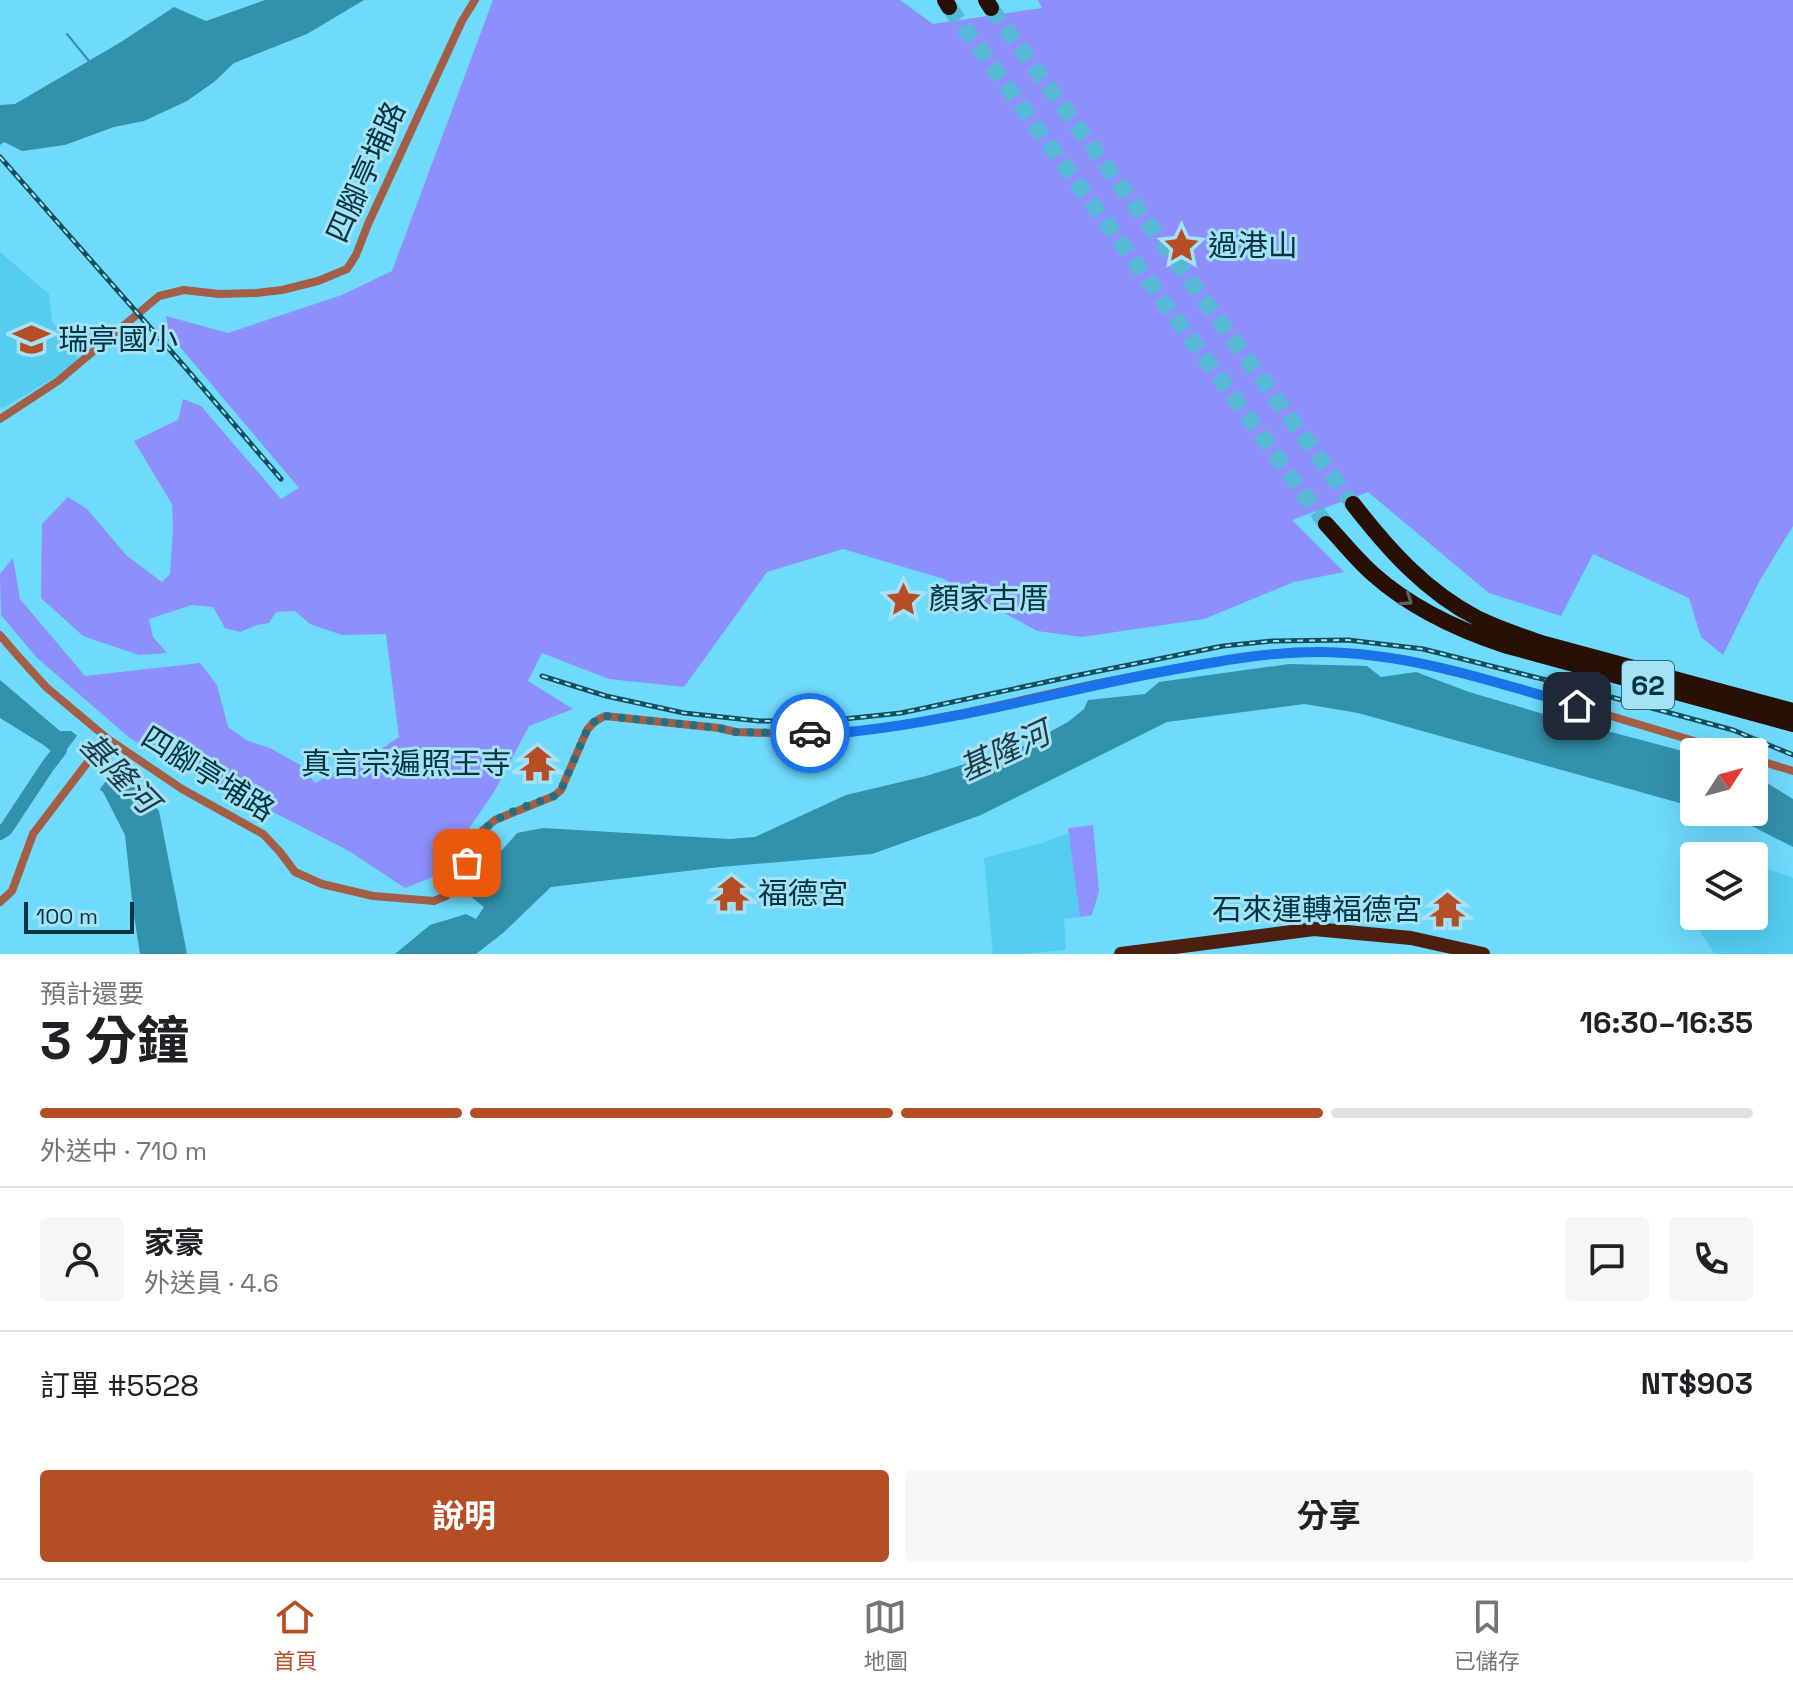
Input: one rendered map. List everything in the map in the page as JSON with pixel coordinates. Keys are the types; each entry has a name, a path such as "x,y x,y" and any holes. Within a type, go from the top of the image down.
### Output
{"highway":[{"name":"62","path":"1353,504 1405,566 1438,594 1478,618 1541,643 1793,711"},
{"name":"62","path":"1326,524 1371,573 1410,602 1474,635 1793,724"}],"main road":[{"path":"1121,954 1314,929 1411,938 1483,954"}],"street":[{"name":"四腳亭埔路","path":"0,419 58,381 159,296 184,290 219,294 282,290 318,281 347,269 444,58 475,0"},
{"name":"四腳亭埔路","path":"0,635 46,687 108,739 182,789 263,834 295,872 322,884 385,897 434,901 446,896 459,882 483,830 495,820 554,796 561,790 587,730 605,716 736,732 800,734 856,731 918,722 1108,682 1261,655 1317,652 1402,659 1507,685 1684,738"},
{"path":"0,902 12,891 33,834 108,739"},
{"path":"1768,763 1793,771"}],"shaded area":[{"path":"493,0 900,0 933,24 1042,8 1038,0 1793,0 1793,526 1760,580 1723,655 1701,637 1689,598 1593,554 1561,616 1489,593 1368,492 1292,520 1344,572 1294,582 1204,619 1082,637 1037,631 944,579 843,549 767,572 684,687 609,679 542,653 528,681 573,709 529,726 494,792 433,877 405,888 349,851 131,739 37,658 1,615 0,574 13,558 20,599 85,676 200,663 217,685 228,727 248,741 270,748 302,766 315,783 377,752 399,737 386,634 342,635 310,624 295,611 276,612 269,623 240,632 225,628 213,607 192,605 149,619 153,637 167,653 139,655 83,636 41,598 42,524 68,497 87,509 127,556 162,582 170,574 172,504 134,441 178,420 183,399 201,406 281,499 299,488 169,334 166,316 228,333 342,295 392,271"},
{"name":"瑞亭國小","path":"0,252 49,294 52,321 78,359 59,375 2,408 0,406"},
{"path":"1093,825 1099,891 1092,915 1080,917 1068,828"},
{"path":"1069,833 1080,917 1064,919 1066,950 993,954 984,858"},
{"path":"1768,869 1793,878 1793,954 1714,954 1700,930 1768,930"}],"water":[{"path":"265,0 364,0 307,34 234,63 187,101 144,121 114,127 65,145 22,151 4,142 0,145 0,105 15,104 174,7 206,21"},
{"path":"1289,664 1367,666 1381,677 1416,672 1469,692 1680,750 1680,803 1358,713 1305,704 1167,722 981,815 872,854 720,867 551,887 476,954 395,954 430,925 466,914 476,919 484,907 465,892 484,887 501,876 491,863 517,833 543,828 729,839 755,837 846,795 926,776 1024,746 1068,722 1084,709 1088,700 1145,694 1159,682"},
{"name":"基隆河","path":"0,680 60,731 71,731 120,768 159,811 187,954 140,954 125,835 103,792 42,744 0,718"},
{"path":"1768,784 1793,799 1793,847 1752,826 1768,826"}],"pier":[{"path":"80,732 119,764 97,793 58,761"}],"waterway":[{"path":"67,34 89,61"},
{"name":"基隆河","path":"0,833 6,829 60,750"}],"tunnel":[{"path":"949,7 1326,524"},
{"path":"991,8 1353,504"}],"railway":[{"path":"0,157 281,479"},
{"path":"542,676 606,696 684,713 759,721 825,721 901,713 1223,646 1273,641 1348,640 1423,649 1570,686 1733,730 1793,755"}],"way so far":[{"path":"467,863 483,830 495,820 554,796 561,790 587,730 605,716 736,732 810,733"}],"place":[{"name":"過港山","path":"1182,246"},
{"name":"瑞亭國小","path":"32,340"},
{"name":"顏家古厝","path":"903,599"},
{"name":"真言宗遍照王寺","path":"537,764"},
{"name":"福德宮","path":"732,894"},
{"name":"石來運轉福德宮","path":"1448,910"}],"route":[{"path":"810,733 906,724 1194,665 1261,655 1317,652 1402,659 1577,706"}]}
